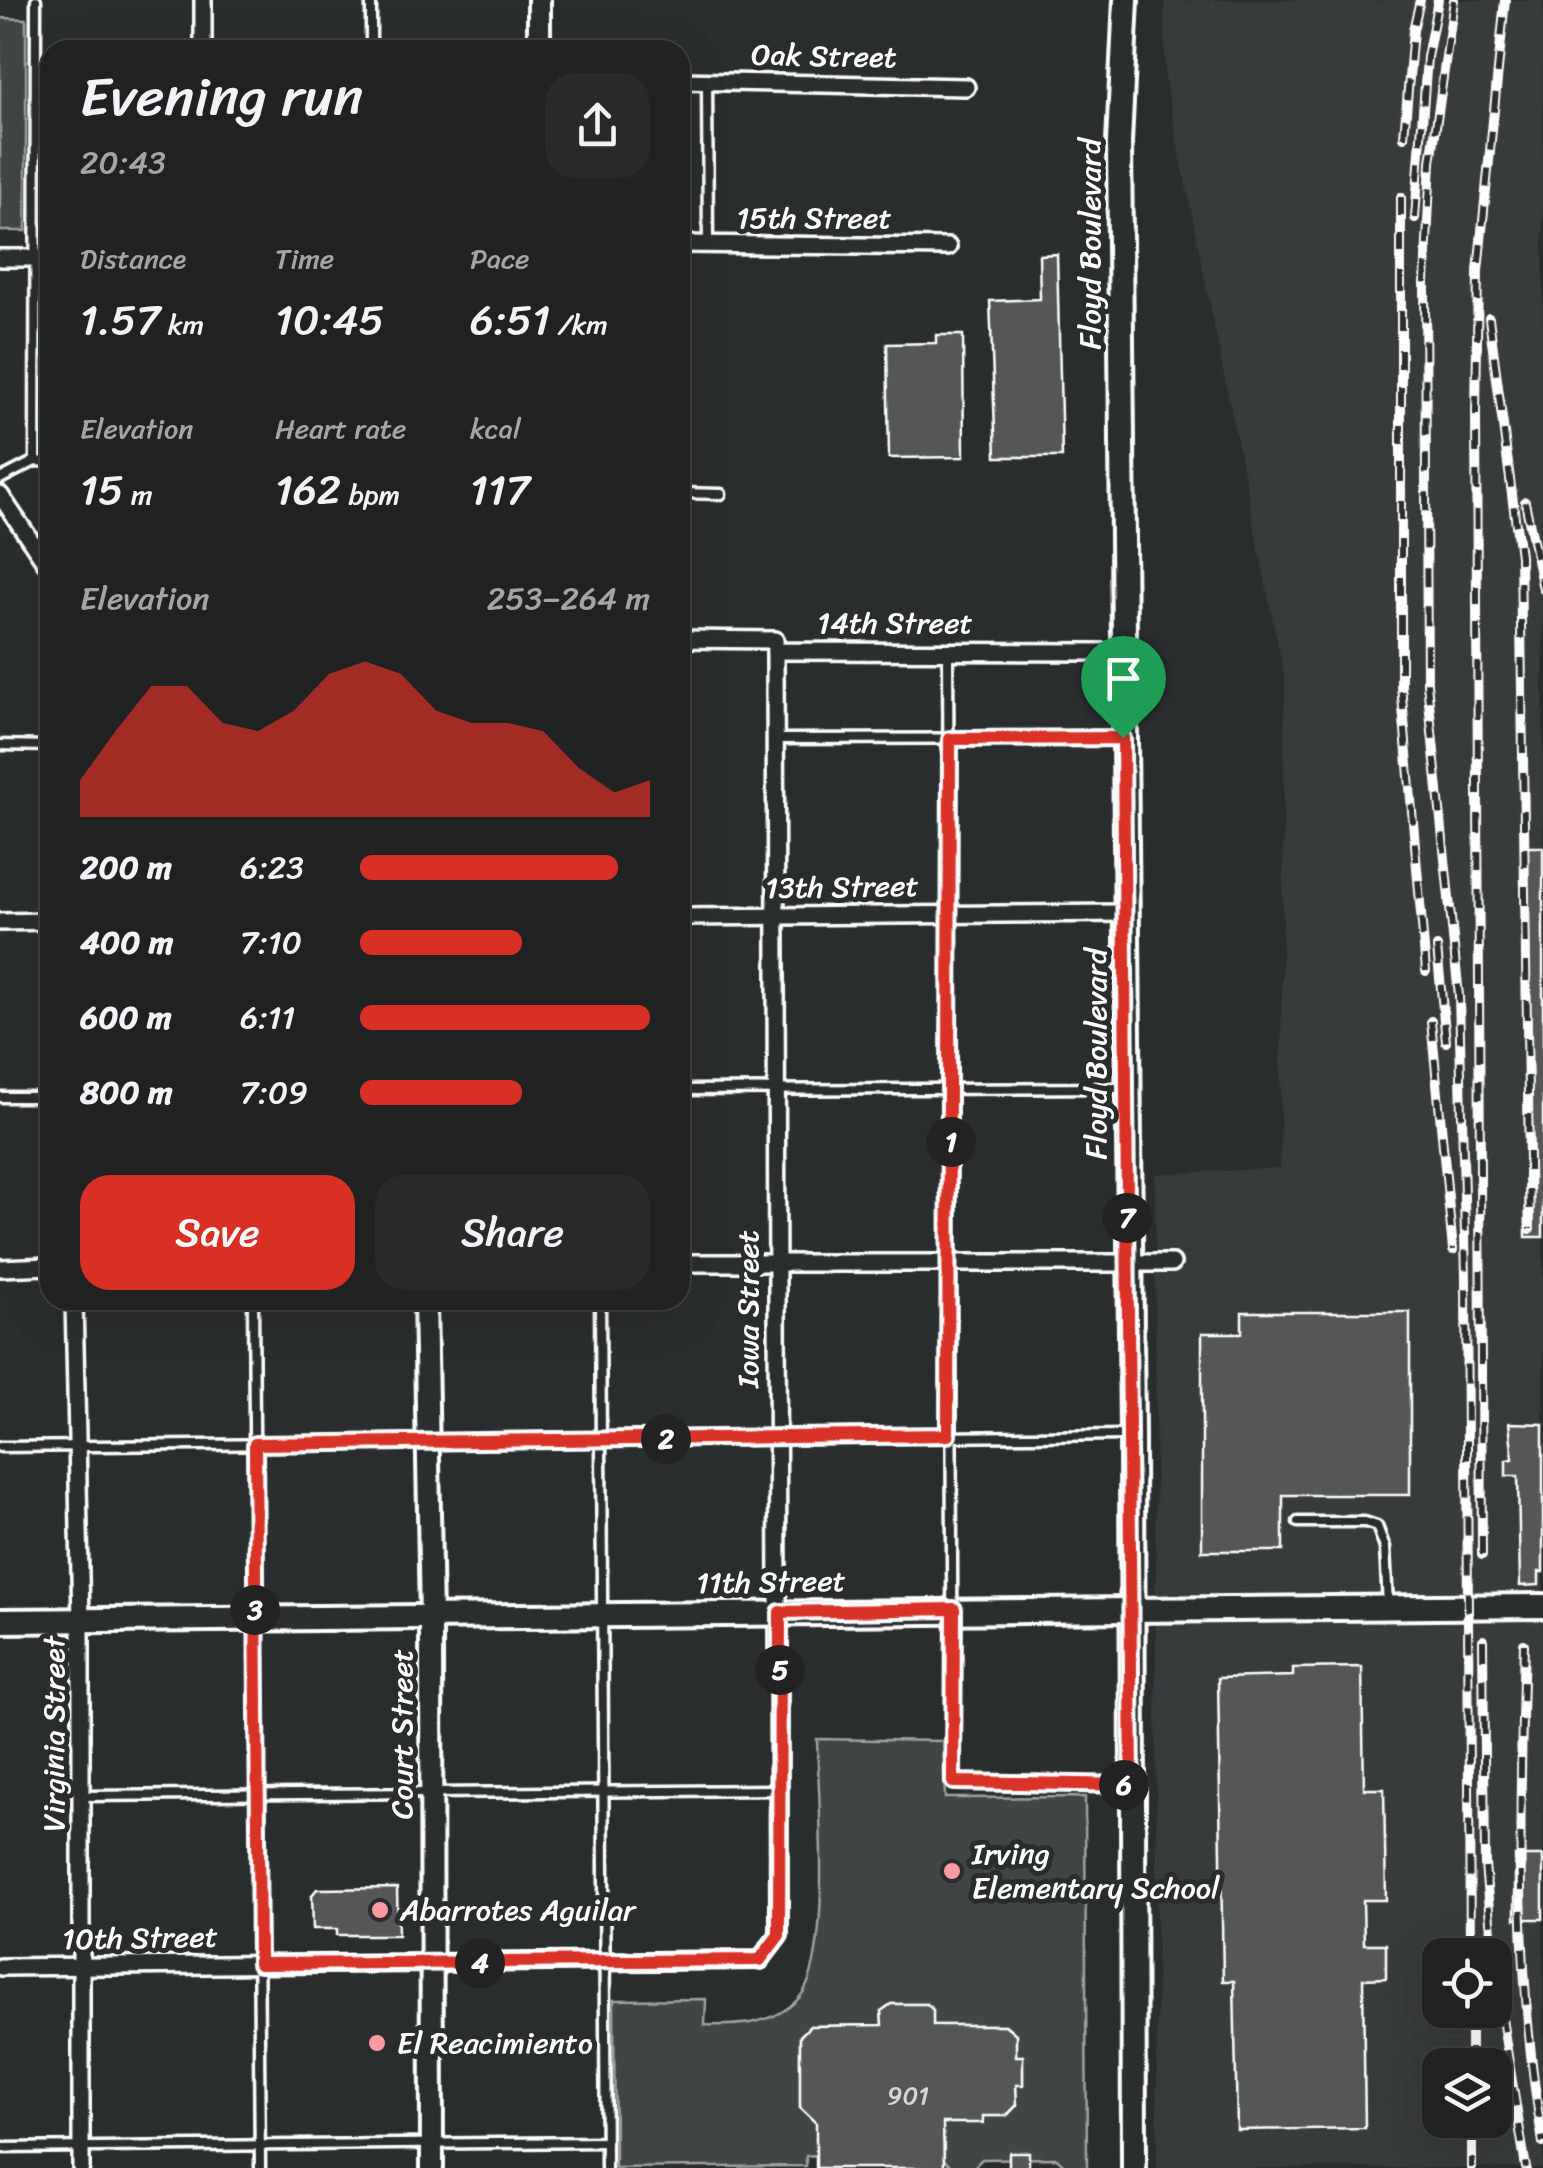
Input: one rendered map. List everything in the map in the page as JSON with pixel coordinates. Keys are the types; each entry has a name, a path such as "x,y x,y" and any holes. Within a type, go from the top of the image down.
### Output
{"main road":[{"name":"Floyd Boulevard","path":"1126,0 1119,142 1132,1435 1129,1613 1134,2168"},
{"name":"11th Street","path":"0,1621 1543,1606"}],"street":[{"path":"203,0 203,40"},
{"path":"539,0 539,40"},
{"name":"Oak Street","path":"690,81 966,87"},
{"name":"15th Street","path":"690,244 948,246"},
{"path":"0,258 40,258"},
{"path":"2,503 40,555"},
{"name":"14th Street","path":"690,639 775,640 775,651 1122,652"},
{"name":"Iowa Street","path":"760,1960 779,1935 775,651"},
{"name":"13th Street","path":"690,917 1124,912"},
{"path":"0,922 40,922"},
{"path":"690,1264 1172,1263"},
{"path":"0,1268 40,1266"},
{"name":"Virginia Street","path":"74,1310 81,1620 82,2168"},
{"name":"Court Street","path":"425,1310 432,1618 432,2168"},
{"name":"10th Street","path":"0,1967 760,1960"}],"lane":[{"path":"36,0 40,129"},
{"path":"371,0 371,40"},
{"path":"707,82 708,245"},
{"path":"35,461 40,348"},
{"path":"0,479 40,461"},
{"path":"690,493 721,494"},
{"path":"948,650 952,912 948,1435 954,1609 953,1782 1132,1785"},
{"path":"775,740 1123,738"},
{"path":"0,745 40,746"},
{"path":"690,1090 1126,1088"},
{"path":"0,1097 40,1097"},
{"path":"253,1310 260,2168"},
{"path":"600,1310 607,1790 606,2168"},
{"path":"0,1447 1132,1435"},
{"path":"1298,1522 1366,1522 1377,1526 1385,1548 1388,1609"},
{"path":"81,1796 780,1790"},
{"path":"0,2148 606,2142"}],"shaded area":[{"path":"1165,0 1543,0 1543,2168 1157,2168 1155,1174 1280,1168 1285,680 1165,80"},
{"path":"0,18 26,19 26,231 0,231"},
{"name":"Irving Elementary School","path":"817,1739 943,1741 945,1798 1085,1797 1087,2168 1067,2168 1057,2158 982,2159 973,2168 953,2168 944,2160 944,2144 933,2144 933,2116 1007,2116 1017,2105 1016,2085 1023,2084 1023,2057 1016,2056 1016,2034 1006,2025 933,2025 933,2010 927,2004 891,2004 881,2011 882,2025 810,2026 800,2036 800,2108 812,2118 884,2118 816,2137 816,2155 806,2156 806,2166 615,2168 614,2000 706,1999 705,2025 743,2024 767,2019 789,2007 810,1979 820,1914"}],"building":[{"path":"1057,254 1062,457 996,457 990,301 1040,299 1039,255"},
{"path":"936,335 963,335 964,457 889,458 887,344 936,343"},
{"path":"1523,847 1543,847 1543,1237 1526,1237"},
{"path":"1242,1312 1410,1312 1410,1495 1283,1495 1283,1551 1202,1551 1202,1333 1242,1333"},
{"path":"1509,1423 1543,1424 1543,1572 1539,1572 1539,1585 1520,1586 1518,1476 1506,1476 1506,1460 1513,1459"},
{"path":"1362,1667 1364,1789 1384,1789 1386,1900 1363,1900 1364,1944 1386,1944 1386,1978 1363,1979 1365,2128 1237,2130 1234,1981 1223,1981 1218,1678 1293,1676 1293,1668"},
{"path":"1515,1856 1543,1856 1543,1919 1515,1919"},
{"path":"397,1888 398,1935 337,1935 337,1929 313,1929 312,1895 317,1889"},
{"path":"891,2004 927,2004 933,2010 933,2025 1005,2025 1016,2034 1016,2056 1023,2056 1023,2085 1016,2085 1017,2105 1006,2116 983,2116 983,2123 943,2123 944,2168 816,2168 816,2123 800,2108 800,2036 810,2026 882,2025 881,2011"},
{"path":"1009,2152 1029,2152 1029,2168 1009,2168"}],"railway":[{"path":"1404,137 1413,30 1420,0"},
{"path":"1415,218 1427,57 1438,0"},
{"path":"1454,0 1431,162 1425,282 1427,683 1459,996 1466,1277 1470,1938"},
{"path":"1482,1555 1478,271 1505,0"},
{"path":"1401,197 1401,685 1426,971"},
{"path":"1489,318 1520,556 1530,1229"},
{"path":"1525,502 1543,589"},
{"path":"1437,947 1446,1042"},
{"path":"1431,1021 1453,1250"},
{"path":"1483,1640 1485,1865 1491,1938"},
{"path":"1524,1644 1520,1832 1523,1956 1543,2143"},
{"path":"1471,2028 1471,2048"},
{"path":"1504,2028 1526,2168"},
{"path":"1472,2138 1472,2168"}],"place":[{"name":"Irving Elementary School","path":"952,1871"},
{"name":"Abarrotes Aguilar","path":"380,1910"},
{"name":"El Reacimiento","path":"377,2043"}],"route":[{"path":"1123,738 1132,1435 1132,1785 953,1782 954,1609 780,1612 779,1935 760,1960 259,1964 255,1444 948,1435 950,739 1123,738"}]}
